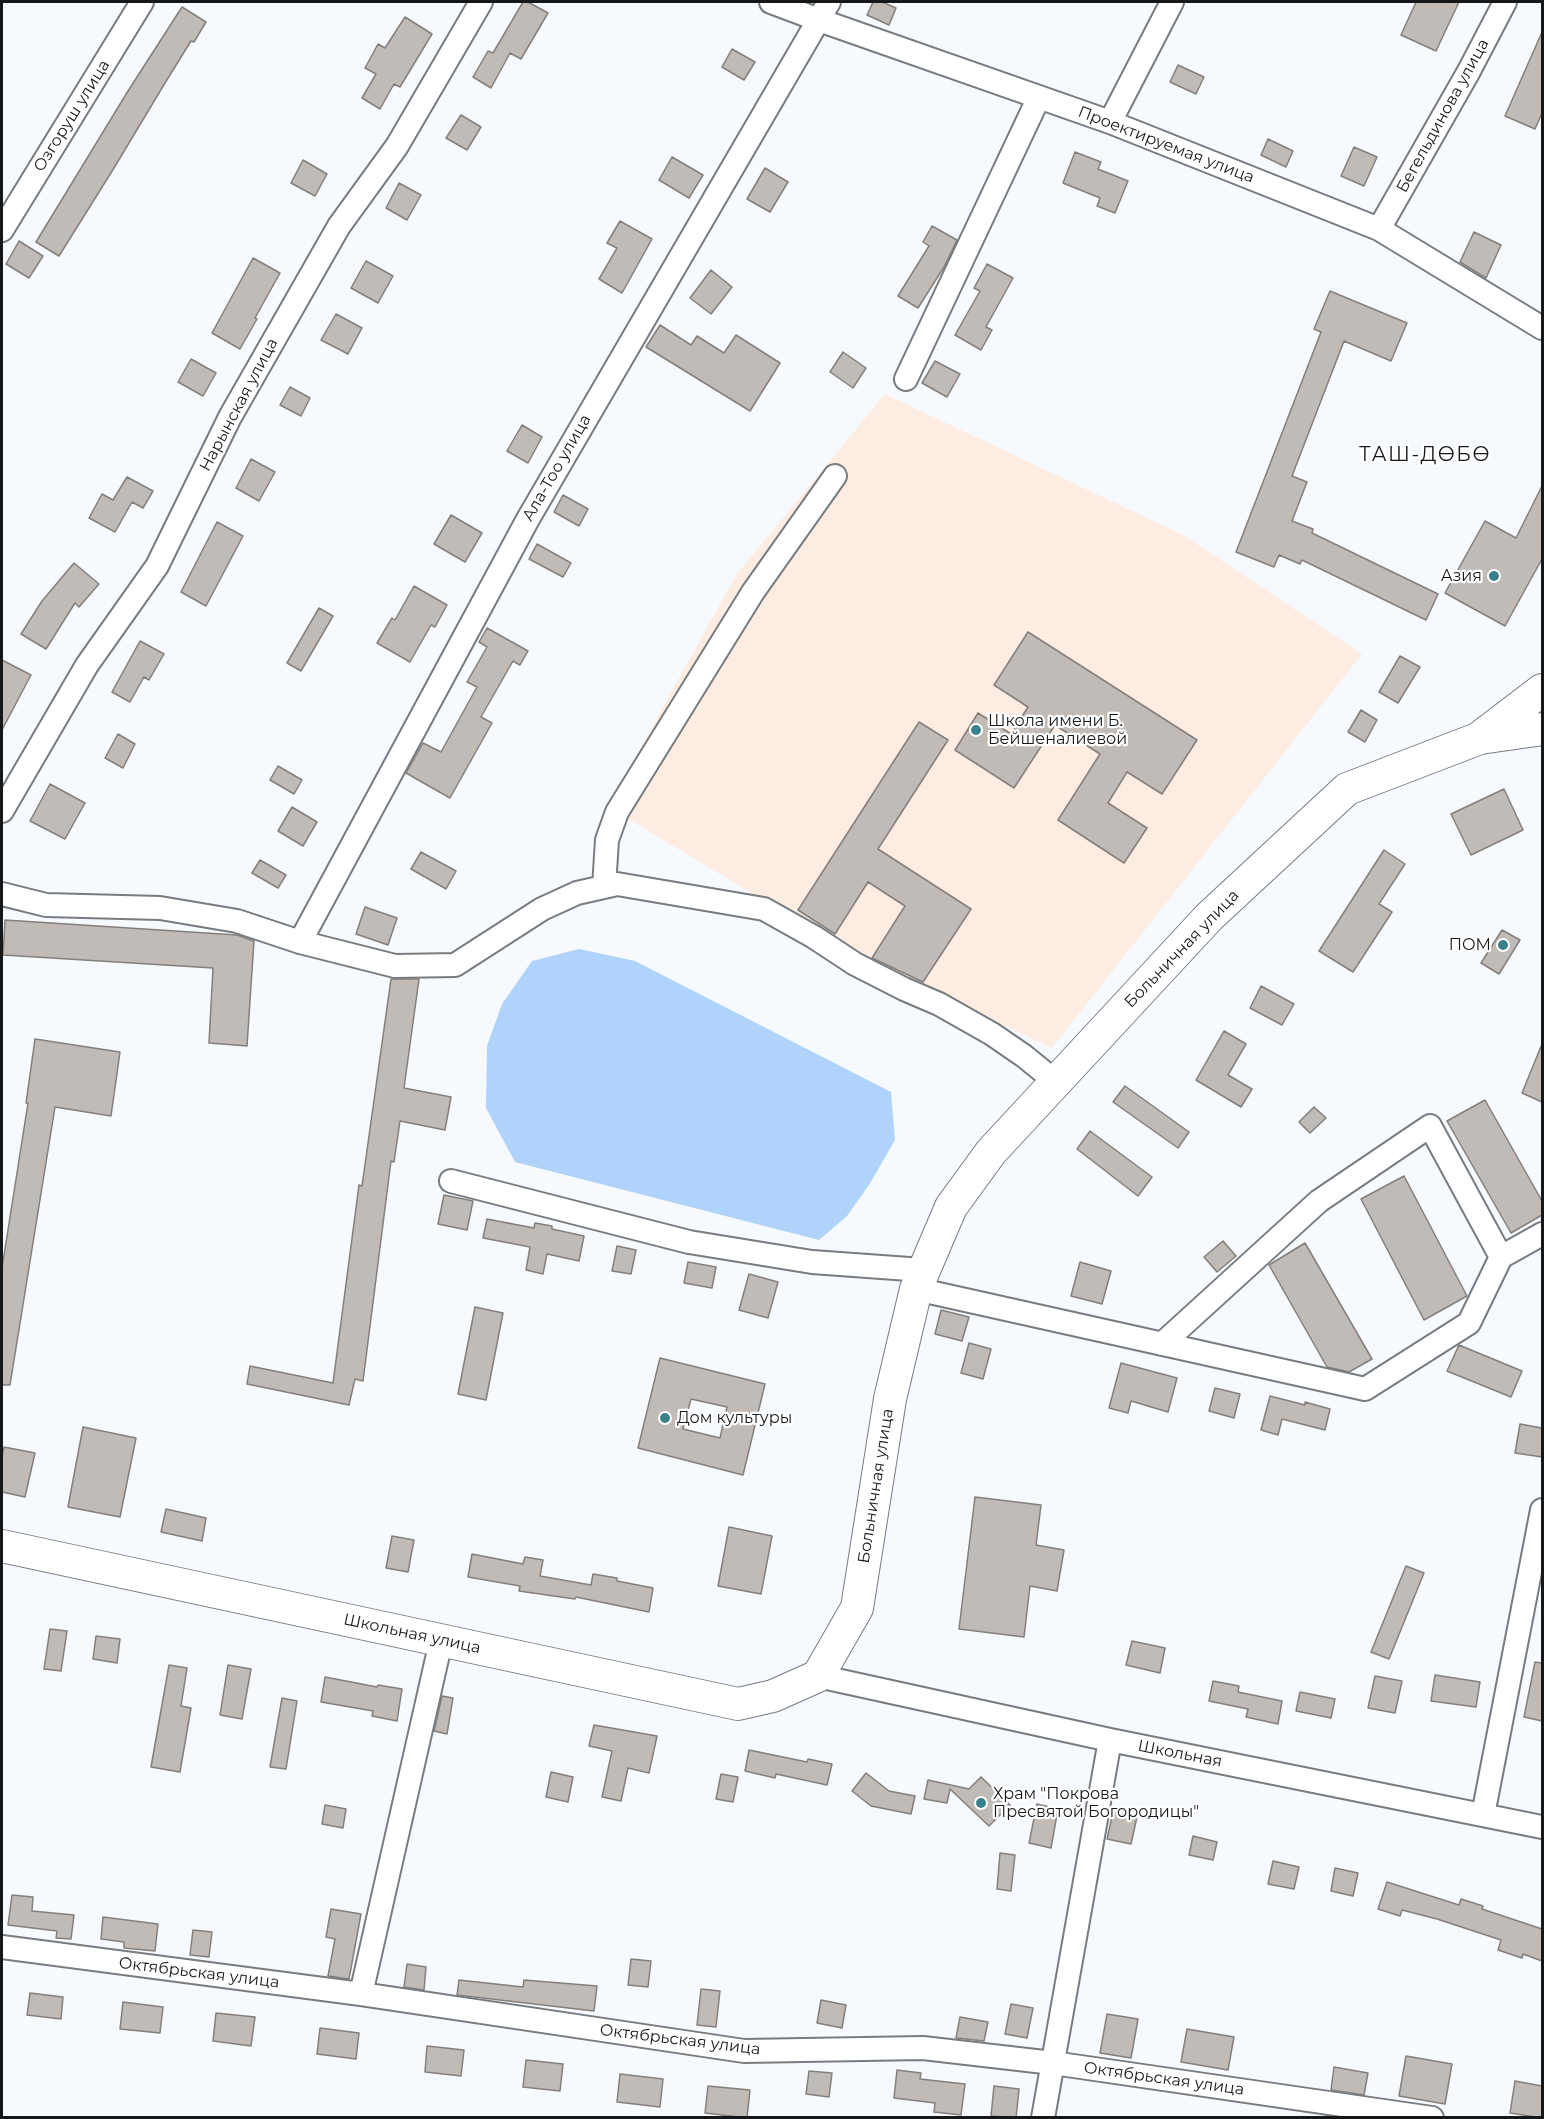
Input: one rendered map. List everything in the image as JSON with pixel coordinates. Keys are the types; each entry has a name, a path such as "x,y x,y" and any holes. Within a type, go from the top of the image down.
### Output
{"street":[{"name":"Озгоруш улица","path":"2,230 142,2"},
{"name":"Нарынская улица","path":"2,811 87,665 157,566 230,417 339,226 397,146 482,2"},
{"name":"Проектируемая улица","path":"771,2 824,11 1379,229 1542,328"},
{"path":"1110,122 1172,2"},
{"name":"Бегельдинова улица","path":"1379,229 1469,71 1505,2"},
{"name":"Ала-Тоо улица","path":"300,942 528,519 824,11"},
{"path":"906,379 1040,97"},
{"path":"604,887 607,840 617,812 753,592 835,476"},
{"path":"1480,738 1542,690"},
{"name":"Больничная улица","path":"818,1676 857,1608 890,1399 919,1280 951,1207 991,1152 1209,917 1347,789 1480,738 1542,729"},
{"path":"2,894 46,905 160,908 237,921 300,942 396,966 454,965 542,909 577,893 617,884 764,909 814,937 855,964 939,1004 992,1034 1056,1082"},
{"path":"1162,1344 1319,1201 1430,1126 1501,1257"},
{"path":"451,1181 689,1242 919,1280 1162,1344 1365,1389 1469,1323 1501,1257 1542,1234"},
{"path":"1483,1815 1542,1510"},
{"name":"Школьная улица","path":"2,1546 738,1704 774,1696 818,1676"},
{"path":"361,1994 441,1641"},
{"name":"Школьная","path":"818,1676 1110,1740 1542,1827"},
{"path":"1043,2118 1110,1740"},
{"name":"Октябрьская улица","path":"2,1947 361,1994 744,2051 923,2048 1053,2063 1432,2118"}],"shaded area":[{"name":"Школа имени Б. Бейшеналиевой","path":"885,394 1183,535 1362,654 1052,1048 857,956 608,807 736,575"},
{"path":"579,949 635,961 891,1092 895,1140 869,1185 847,1216 819,1240 515,1162 486,1108 487,1046 502,1004 532,961"}],"building":[{"path":"523,2 528,2 548,13 521,59 510,53 491,88 473,77 488,51 493,53"},
{"path":"873,2 882,2 896,8 889,25 867,15"},
{"path":"1416,2 1459,2 1436,51 1401,35"},
{"path":"182,7 206,22 194,42 191,41 59,256 36,242"},
{"path":"405,17 432,34 400,87 394,84 380,109 362,98 376,74 365,68 378,44 385,48"},
{"path":"1542,32 1542,113 1535,129 1505,116"},
{"path":"732,49 755,62 744,80 722,67"},
{"path":"1178,65 1204,77 1196,94 1170,82"},
{"path":"461,115 481,127 467,150 446,138"},
{"path":"1268,139 1293,151 1286,167 1261,155"},
{"path":"1354,147 1377,157 1364,186 1341,176"},
{"path":"1075,152 1101,162 1098,169 1128,181 1115,213 1097,206 1100,198 1063,183"},
{"path":"672,157 703,175 689,198 659,180"},
{"path":"303,160 327,174 315,196 291,183"},
{"path":"765,168 788,182 770,212 747,199"},
{"path":"399,183 421,195 407,220 386,208"},
{"path":"620,221 652,239 622,293 599,279 617,248 607,243"},
{"path":"932,226 957,240 944,267 918,308 898,296 929,246 923,242"},
{"path":"1474,232 1501,245 1486,278 1460,262"},
{"path":"19,241 43,256 29,278 6,264"},
{"path":"253,258 280,273 240,349 212,333"},
{"path":"366,261 393,276 378,303 351,288"},
{"path":"987,264 1013,278 986,327 992,330 981,350 955,335 980,291 974,288"},
{"path":"711,270 732,287 711,314 690,298"},
{"path":"1330,291 1407,323 1391,361 1344,341 1292,476 1307,482 1292,521 1313,529 1312,533 1438,594 1426,620 1302,560 1300,564 1279,555 1274,567 1236,552 1321,332 1314,329"},
{"path":"336,314 362,328 348,354 321,340"},
{"path":"660,325 691,345 697,336 724,353 736,335 780,363 750,411 646,347"},
{"path":"843,352 866,368 853,388 830,372"},
{"path":"191,359 216,373 203,396 178,382"},
{"path":"935,361 960,374 947,397 922,383"},
{"path":"290,387 310,398 301,416 280,405"},
{"path":"522,425 542,437 528,463 507,451"},
{"path":"251,459 275,472 259,501 236,488"},
{"path":"127,477 153,491 143,508 132,502 115,532 89,518 102,494 113,500"},
{"name":"Азия","path":"1542,486 1542,559 1505,626 1445,593 1485,521 1516,538"},
{"path":"563,495 588,509 579,526 554,512"},
{"path":"451,515 482,533 465,562 434,544"},
{"path":"217,522 243,536 206,606 181,592"},
{"path":"537,544 571,563 563,577 529,559"},
{"path":"74,563 99,584 79,607 75,603 46,649 21,634 42,601"},
{"path":"414,586 447,605 435,627 431,625 410,662 377,643 392,618 395,620"},
{"path":"319,608 333,616 301,671 287,663"},
{"path":"487,628 528,651 520,665 513,661 481,717 492,723 450,798 406,773 423,743 441,752 477,687 467,682 487,647 479,642"},
{"name":"Школа имени Б. Бейшеналиевой","path":"1028,632 1197,740 1162,794 1127,772 1108,803 1147,828 1124,863 1058,820 1100,754 1055,725 1014,788 955,750 978,713 1011,734 1028,707 994,685"},
{"path":"140,641 164,654 149,680 144,677 130,702 112,692"},
{"path":"1400,656 1420,667 1398,703 1379,692"},
{"path":"2,660 31,675 2,730"},
{"path":"1361,710 1377,720 1365,742 1348,732"},
{"path":"919,722 948,740 878,849 971,909 923,982 872,958 905,906 868,882 835,934 798,910"},
{"path":"118,734 135,744 123,768 105,758"},
{"path":"278,766 302,780 294,794 270,780"},
{"path":"50,784 85,803 65,839 30,821"},
{"path":"1504,789 1523,830 1471,855 1451,814"},
{"path":"292,807 317,822 303,846 278,831"},
{"path":"1384,850 1405,864 1379,904 1392,912 1353,972 1319,951"},
{"path":"421,852 456,871 446,889 411,869"},
{"path":"260,860 286,875 278,888 252,873"},
{"path":"365,907 397,918 388,945 356,934"},
{"path":"5,920 237,935 254,941 247,1046 209,1043 213,968 3,955"},
{"path":"1502,930 1520,940 1499,974 1481,963"},
{"path":"391,979 419,979 404,1088 451,1097 445,1130 400,1121 394,1162 391,1161 363,1381 355,1379 349,1405 247,1384 250,1366 333,1383 359,1185 362,1186"},
{"path":"1261,986 1294,1004 1282,1025 1250,1008"},
{"path":"1224,1031 1246,1044 1228,1075 1252,1089 1241,1107 1196,1080"},
{"path":"35,1039 120,1052 111,1116 55,1107 10,1385 2,1385 2,1268 28,1103 26,1103"},
{"path":"1542,1044 1542,1102 1522,1093"},
{"path":"1125,1086 1189,1132 1178,1148 1113,1102"},
{"path":"1485,1100 1542,1201 1542,1215 1511,1233 1447,1121"},
{"path":"1314,1107 1326,1118 1310,1133 1299,1122"},
{"path":"1090,1131 1152,1177 1138,1196 1077,1149"},
{"path":"1404,1176 1467,1296 1424,1320 1361,1199"},
{"path":"444,1195 473,1201 467,1230 438,1224"},
{"path":"487,1219 534,1228 535,1223 584,1236 579,1261 547,1254 543,1274 526,1270 530,1247 483,1238"},
{"path":"1223,1241 1236,1256 1217,1272 1204,1257"},
{"path":"1305,1243 1372,1359 1349,1372 1327,1367 1269,1265"},
{"path":"617,1246 636,1250 631,1274 612,1271"},
{"path":"688,1262 716,1267 712,1288 684,1283"},
{"path":"1080,1262 1111,1271 1102,1304 1071,1296"},
{"path":"749,1274 778,1282 768,1318 739,1310"},
{"path":"475,1307 503,1313 486,1400 458,1394"},
{"path":"941,1310 969,1317 962,1341 935,1334"},
{"path":"969,1343 991,1349 983,1379 961,1373"},
{"path":"1459,1345 1522,1371 1511,1397 1447,1371"},
{"name":"Дом культуры","path":"660,1358 765,1384 743,1475 638,1448","holes":["691,1399 727,1407 720,1438 683,1429"]},
{"path":"1121,1363 1177,1378 1168,1412 1131,1401 1128,1413 1109,1408"},
{"path":"1215,1388 1240,1394 1234,1418 1209,1411"},
{"path":"1270,1396 1330,1409 1325,1430 1282,1419 1278,1435 1261,1430"},
{"path":"1520,1424 1542,1428 1542,1457 1515,1453"},
{"path":"83,1427 136,1438 120,1517 68,1507"},
{"path":"4,1447 35,1453 25,1497 2,1492"},
{"path":"975,1497 1041,1505 1036,1545 1064,1550 1057,1591 1030,1586 1024,1637 959,1629"},
{"path":"166,1509 206,1518 202,1541 161,1532"},
{"path":"729,1527 772,1536 761,1594 718,1586"},
{"path":"392,1536 414,1540 408,1572 386,1568"},
{"path":"472,1554 523,1564 525,1557 543,1560 540,1576 591,1585 593,1574 653,1588 649,1612 576,1597 575,1599 519,1591 520,1586 468,1577"},
{"path":"1406,1566 1424,1573 1389,1659 1371,1652"},
{"path":"50,1629 67,1631 61,1671 44,1669"},
{"path":"96,1636 120,1639 117,1663 93,1659"},
{"path":"1132,1641 1165,1648 1160,1673 1126,1665"},
{"path":"1535,1662 1542,1663 1542,1721 1524,1717"},
{"path":"169,1665 187,1668 181,1706 191,1708 180,1772 151,1767"},
{"path":"228,1665 251,1669 242,1719 220,1715"},
{"path":"1435,1675 1480,1682 1476,1707 1431,1701"},
{"path":"1375,1676 1402,1681 1395,1713 1368,1708"},
{"path":"325,1677 377,1687 378,1685 402,1689 397,1721 372,1716 373,1711 321,1702"},
{"path":"1213,1681 1239,1686 1238,1692 1282,1701 1278,1724 1246,1717 1248,1709 1209,1701"},
{"path":"1300,1692 1335,1699 1331,1718 1296,1711"},
{"path":"442,1696 453,1698 447,1734 434,1731"},
{"path":"282,1698 297,1701 286,1769 270,1767"},
{"path":"594,1725 657,1736 649,1773 628,1768 621,1801 602,1797 612,1751 589,1746"},
{"path":"749,1750 807,1762 808,1759 832,1764 827,1785 776,1774 775,1778 745,1771"},
{"path":"551,1772 573,1777 568,1802 546,1797"},
{"path":"866,1773 889,1791 915,1796 911,1814 871,1806 852,1791"},
{"path":"721,1774 738,1777 733,1802 716,1799"},
{"path":"981,1777 1010,1805 989,1826 950,1789 947,1803 924,1799 928,1780 969,1789"},
{"path":"1037,1804 1058,1809 1051,1848 1029,1843"},
{"path":"325,1805 346,1809 343,1828 322,1824"},
{"path":"1113,1812 1137,1817 1131,1844 1107,1839"},
{"path":"1193,1836 1217,1842 1213,1860 1189,1855"},
{"path":"1000,1853 1015,1855 1011,1891 997,1889"},
{"path":"1273,1861 1299,1867 1294,1889 1268,1884"},
{"path":"1335,1868 1358,1873 1353,1896 1331,1891"},
{"path":"1387,1882 1459,1905 1461,1899 1483,1906 1482,1909 1542,1929 1542,1961 1523,1954 1522,1958 1498,1950 1501,1940 1437,1919 1402,1910 1400,1916 1378,1909"},
{"path":"12,1895 33,1897 32,1911 74,1915 71,1939 56,1938 57,1931 8,1925"},
{"path":"331,1909 361,1914 349,1979 328,1976 335,1939 326,1937"},
{"path":"103,1917 158,1924 155,1951 124,1948 124,1942 101,1939"},
{"path":"193,1930 212,1932 209,1957 190,1955"},
{"path":"631,1959 651,1961 648,1987 628,1985"},
{"path":"407,1964 426,1967 424,1990 404,1987"},
{"path":"459,1980 523,1987 524,1980 597,1986 594,2011 457,1995"},
{"path":"701,1989 720,1991 716,2027 697,2025"},
{"path":"30,1993 63,1997 61,2019 27,2015"},
{"path":"821,2000 846,2005 842,2028 817,2023"},
{"path":"123,2002 163,2007 160,2033 120,2029"},
{"path":"1011,2004 1033,2008 1027,2038 1005,2034"},
{"path":"216,2013 255,2017 251,2046 213,2041"},
{"path":"1107,2014 1138,2019 1131,2058 1100,2053"},
{"path":"960,2017 988,2022 984,2041 956,2038"},
{"path":"320,2028 359,2033 356,2059 317,2054"},
{"path":"1187,2029 1234,2037 1228,2070 1181,2062"},
{"path":"427,2046 464,2050 461,2076 425,2072"},
{"path":"1406,2056 1452,2064 1445,2104 1399,2096"},
{"path":"526,2060 563,2064 560,2091 523,2087"},
{"path":"1334,2067 1368,2073 1364,2095 1331,2090"},
{"path":"897,2070 921,2073 920,2079 965,2084 961,2115 934,2112 935,2103 894,2098"},
{"path":"809,2071 832,2073 829,2097 806,2094"},
{"path":"620,2074 663,2079 660,2107 617,2102"},
{"path":"1515,2081 1542,2086 1542,2118 1510,2113"},
{"path":"708,2086 750,2090 747,2118 705,2113"},
{"path":"994,2086 1019,2089 1016,2118 991,2116"}],"place":[{"name":"Азия","path":"1494,576"},
{"name":"Школа имени Б. Бейшеналиевой","path":"976,730"},
{"name":"ПОМ","path":"1503,945"},
{"name":"Дом культуры","path":"665,1418"},
{"name":"Храм \"Покрова Пресвятой Богородицы\"","path":"981,1803"}],"district":[{"name":"ТАШ-ДӨБӨ","path":"1425,455"}]}
